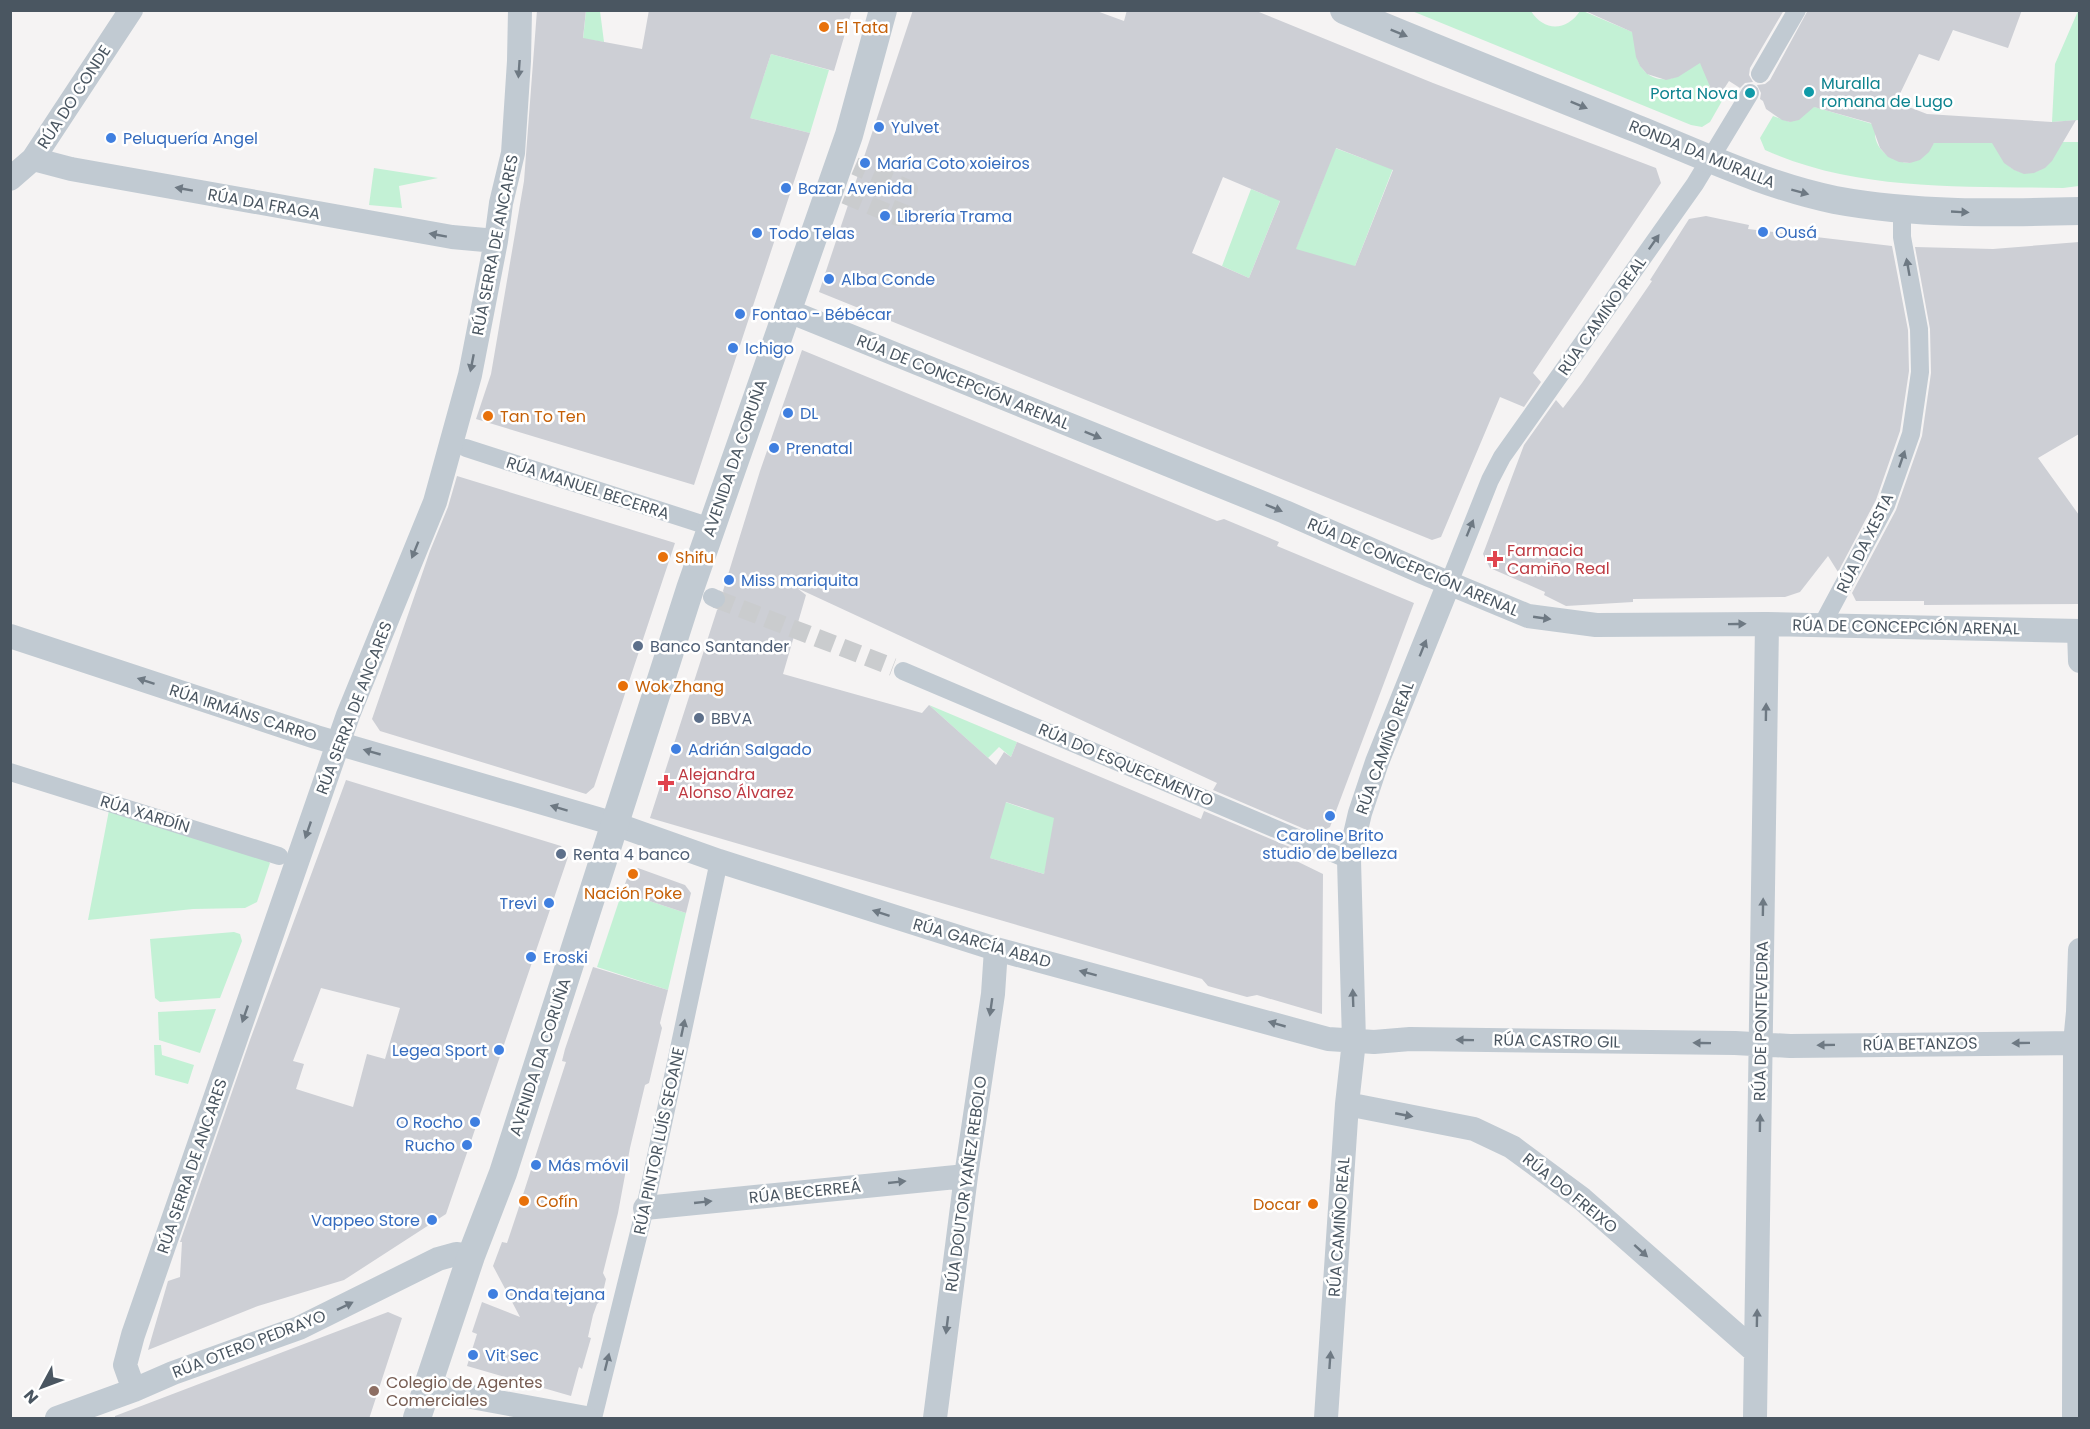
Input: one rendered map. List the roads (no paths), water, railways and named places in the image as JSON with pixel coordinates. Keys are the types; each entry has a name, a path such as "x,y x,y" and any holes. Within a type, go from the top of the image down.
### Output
{"street":[{"name":"RÚA DO CONDE","path":"10,179 33,159 131,10"},
{"name":"RÚA SERRA DE ANCARES","path":"134,1390 126,1365 133,1335 348,715 435,502 470,375 496,241 501,203 513,153 520,10"},
{"name":"AVENIDA DA CORUÑA","path":"417,1419 471,1256 507,1162 711,527 849,135 883,10"},
{"name":"RONDA DA MURALLA","path":"1344,10 1796,191 1872,206 1902,209 1971,213 2079,211"},
{"path":"1760,74 1797,10"},
{"name":"RÚA CAMIÑO REAL","path":"1326,1419 1347,1104 1354,1041 1349,860 1360,813 1377,762 1490,480 1502,457 1712,159 1750,93"},
{"name":"RÚA DA FRAGA","path":"33,159 71,169 452,237 496,241"},
{"name":"RÚA DA XESTA","path":"1822,625 1886,505 1911,434 1920,372 1918,328 1902,237 1902,209"},
{"name":"RÚA DE CONCEPCIÓN ARENAL","path":"786,310 1285,512 1528,616 1596,625 1767,624 2079,631"},
{"name":"RÚA MANUEL BECERRA","path":"466,448 711,527"},
{"name":"RÚA DE PONTEVEDRA","path":"1755,1419 1767,624"},
{"path":"2079,631 2079,661"},
{"name":"RÚA IRMÁNS CARRO","path":"10,636 316,737 615,824"},
{"name":"RÚA DO ESQUECEMENTO","path":"903,671 1349,860"},
{"name":"RÚA XARDÍN","path":"10,772 279,856"},
{"name":"RÚA GARCÍA ABAD","path":"615,824 719,861 996,949 1328,1039 1354,1041"},
{"name":"RÚA PINTOR LUÍS SEOANE","path":"593,1419 645,1208 719,861"},
{"name":"RÚA DOUTOR YAÑEZ REBOLO","path":"935,1419 966,1176 993,994 996,949"},
{"path":"2074,1419 2079,950"},
{"name":"RÚA CASTRO GIL","path":"1354,1041 1410,1039 1761,1044"},
{"name":"RÚA BETANZOS","path":"1761,1044 1790,1046 2077,1043"},
{"name":"RÚA DO FREIXO","path":"1347,1104 1474,1129 1512,1147 1582,1198 1756,1352"},
{"name":"RÚA BECERREÁ","path":"645,1208 966,1176"},
{"name":"RÚA OTERO PEDRAYO","path":"57,1419 88,1413 173,1373 299,1328 438,1259 456,1254 471,1256"},
{"path":"429,1383 455,1394 586,1419"}],"tunnel":[{"path":"845,195 898,217 909,189 855,166"},
{"path":"716,599 893,667"}],"place":[{"name":"El Tata","path":"824,27"},
{"name":"Muralla romana de Lugo","path":"1809,92"},
{"name":"Porta Nova","path":"1750,93"},
{"name":"Yulvet","path":"879,127"},
{"name":"Peluquería Angel","path":"111,138"},
{"name":"María Coto xoieiros","path":"865,163"},
{"name":"Bazar Avenida","path":"786,188"},
{"name":"Librería Trama","path":"885,216"},
{"name":"Ousá","path":"1763,232"},
{"name":"Todo Telas","path":"757,233"},
{"name":"Alba Conde","path":"829,279"},
{"name":"Fontao - Bébécar","path":"740,314"},
{"name":"Ichigo","path":"733,348"},
{"name":"DL","path":"788,413"},
{"name":"Tan To Ten","path":"488,416"},
{"name":"Prenatal","path":"774,448"},
{"name":"Shifu","path":"663,557"},
{"name":"Farmacia Camiño Real","path":"1495,559"},
{"name":"Miss mariquita","path":"729,580"},
{"name":"Banco Santander","path":"638,646"},
{"name":"Wok Zhang","path":"623,686"},
{"name":"BBVA","path":"699,718"},
{"name":"Adrián Salgado","path":"676,749"},
{"name":"Alejandra Alonso Álvarez","path":"666,783"},
{"name":"Caroline Brito studio de belleza","path":"1330,816"},
{"name":"Renta 4 banco","path":"561,854"},
{"name":"Nación Poke","path":"633,874"},
{"name":"Trevi","path":"549,903"},
{"name":"Eroski","path":"531,957"},
{"name":"Legea Sport","path":"499,1050"},
{"name":"O Rocho","path":"475,1122"},
{"name":"Rucho","path":"467,1145"},
{"name":"Más móvil","path":"536,1165"},
{"name":"Cofín","path":"524,1201"},
{"name":"Docar","path":"1313,1204"},
{"name":"Vappeo Store","path":"432,1220"},
{"name":"Onda tejana","path":"493,1294"},
{"name":"Vit Sec","path":"473,1355"},
{"name":"Colegio de Agentes Comerciales","path":"374,1391"}]}
